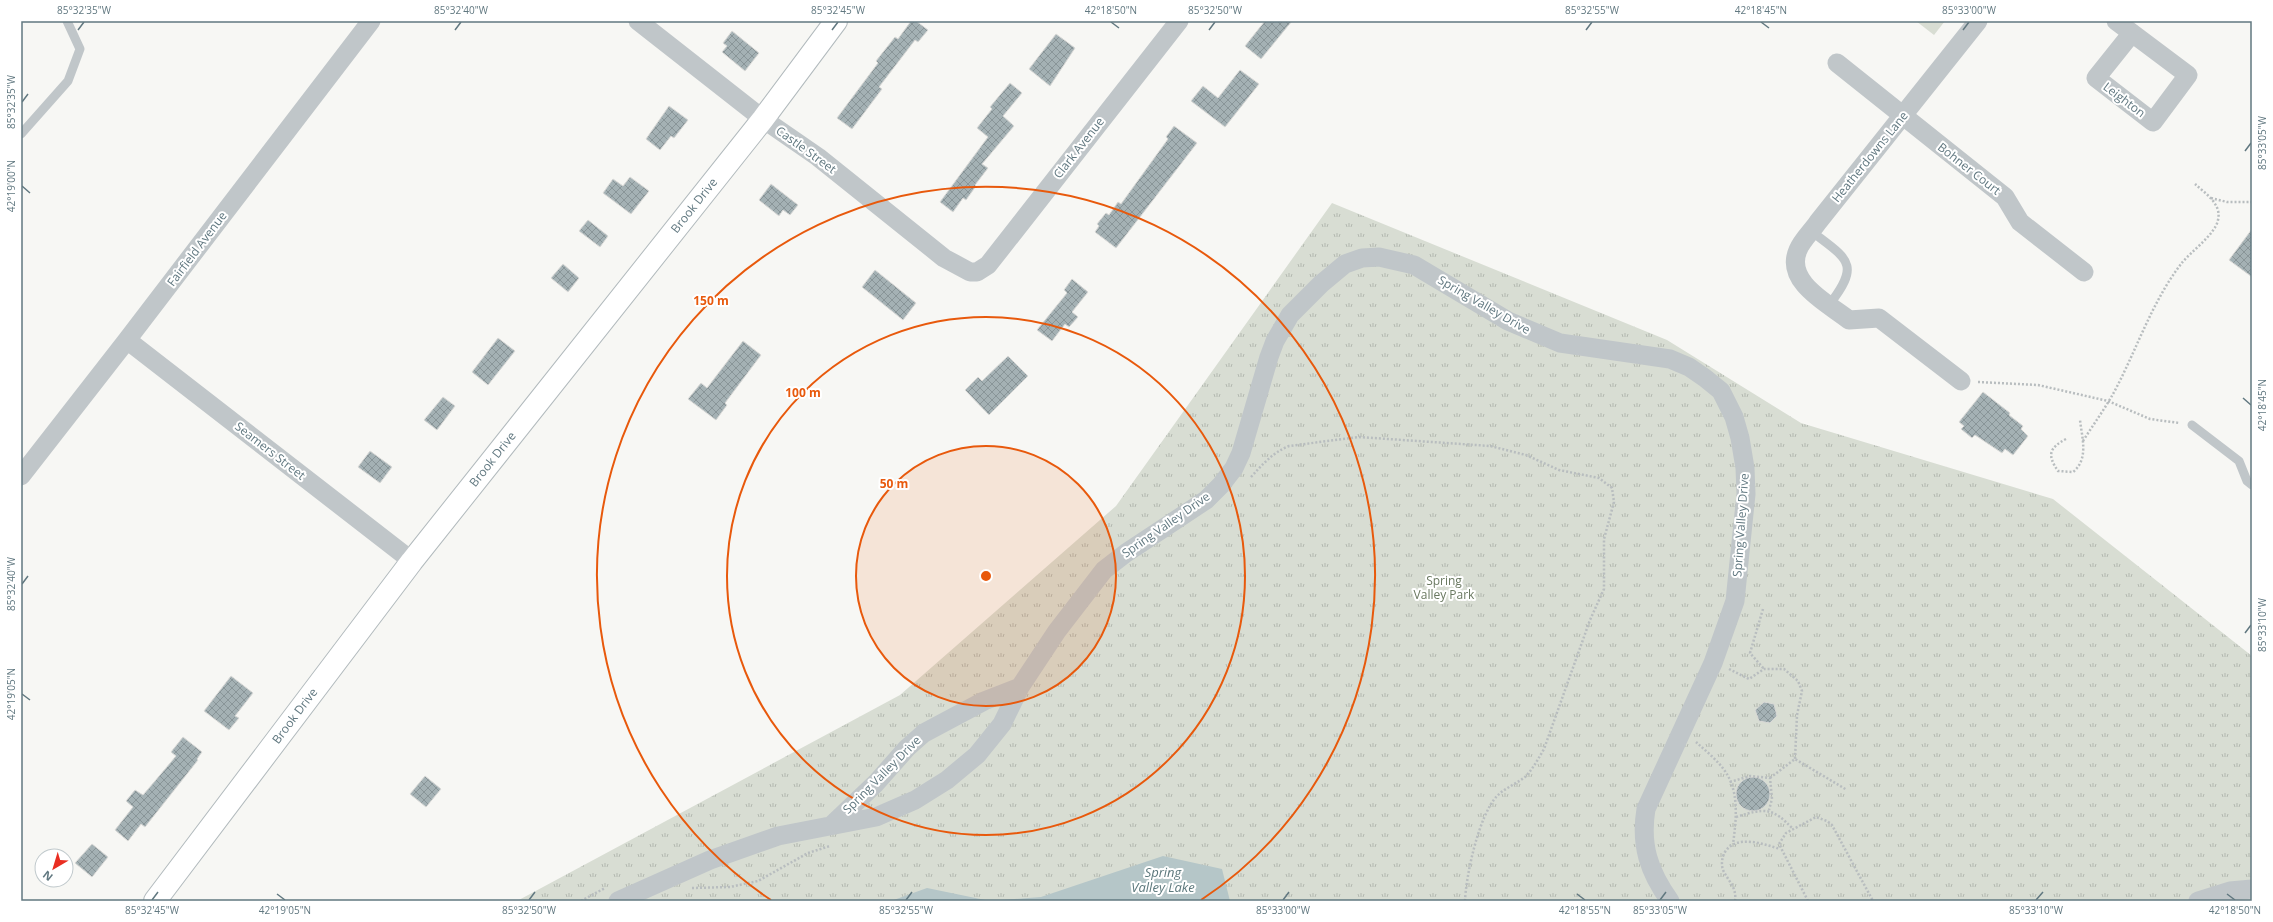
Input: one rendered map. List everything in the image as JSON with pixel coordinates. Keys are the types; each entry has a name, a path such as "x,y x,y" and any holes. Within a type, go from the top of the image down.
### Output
{"street":[{"name":"Fairfield Avenue","path":"21,476 371,21"},
{"name":"Castle Street","path":"638,21 763,119 818,158 944,258 970,272 978,272"},
{"name":"Brook Drive","path":"155,901 412,561 763,119 836,21"},
{"name":"Clark Avenue","path":"978,272 988,265 1179,21"},
{"name":"Heatherdowns Lane","path":"1961,381 1878,318 1849,320 1802,282 1796,270 1798,251 1811,231 1978,21"},
{"name":"Leighton","path":"2116,21 2132,33 2188,75 2153,122 2096,78 2132,33"},
{"name":"Bohner Court","path":"1837,63 2005,197 2020,222 2084,272"},
{"name":"Spring Valley Drive","path":"613,894 656,882 778,836 833,824 876,817 915,800 947,780 977,755 1002,724 1020,687 1056,631 1104,570 1126,553 1206,500 1234,468 1241,453 1269,356 1290,315 1321,284 1345,264 1362,258 1379,257 1414,265 1508,322 1536,334 1581,348 1670,359 1689,367 1721,391 1734,417 1740,438 1745,468 1746,494 1735,601 1713,664 1646,809 1643,829 1646,853 1651,871 1670,901"},
{"name":"Seamers Street","path":"127,340 412,561"},
{"name":"Spring Valley Drive","path":"833,824 876,783 907,748 924,733 984,701 1020,687"},
{"path":"2198,901 2230,891 2252,889"}],"lane":[{"path":"21,134 68,81 80,49 67,21"},
{"path":"1811,231 1841,254 1848,265 1848,277 1824,301"},
{"path":"2192,425 2239,461 2246,481 2252,485"}],"path":[{"path":"2195,184 2211,197 2227,202 2252,202"},
{"path":"2083,440 2108,401 2169,282 2181,264 2212,231 2218,220 2217,208 2211,197"},
{"path":"1961,381 2038,385 2108,401 2150,419 2192,425"},
{"path":"2066,439 2055,445 2051,457 2058,471 2065,473 2073,472 2082,460 2083,440 2080,420"},
{"path":"1249,480 1267,459 1278,450 1288,446 1359,437 1490,446 1526,455 1559,470 1599,478 1612,488 1614,502 1604,539 1604,589 1590,620 1544,749 1535,764 1524,777 1497,797 1490,806 1470,860 1465,901"},
{"path":"1763,609 1750,653 1764,669"},
{"path":"1713,664 1732,670 1749,679 1764,669 1784,669 1798,681 1802,691 1797,715 1795,759"},
{"path":"1683,728 1717,762 1728,776 1736,817 1733,844"},
{"path":"1730,782 1750,776 1770,778 1795,759"},
{"path":"1795,759 1848,790"},
{"path":"1770,778 1772,799 1770,810"},
{"path":"1736,817 1753,812 1770,810 1780,816 1793,829"},
{"path":"1808,901 1780,849 1782,837 1793,829 1816,817 1827,821 1832,825 1873,901"},
{"path":"1735,901 1736,894 1733,886 1723,869 1722,861 1727,848 1733,844 1755,842 1780,849"},
{"path":"686,888 730,887 758,881 808,853 837,844"},
{"path":"580,901 613,894"}],"green space":[{"path":"1916,21 1945,21 1934,35"},
{"name":"Spring Valley Park","path":"1332,203 1667,340 1801,423 2053,499 2252,656 2252,901 517,901 900,695 1116,506"}],"water":[{"name":"Spring Valley Lake","path":"1163,856 1222,869 1230,901 990,901 1041,897"},
{"path":"927,888 990,901 891,901"}],"building":[{"path":"911,21 916,21 928,30 918,42 915,40 879,87 882,89 852,129 837,118 878,63 876,61 895,37 898,39"},
{"path":"1265,21 1292,21 1261,59 1245,46"},
{"path":"732,31 759,53 745,71 722,52 727,46 723,43"},
{"path":"1056,34 1075,48 1050,86 1029,69"},
{"path":"1240,70 1259,84 1225,127 1191,101 1203,86 1218,98"},
{"path":"1010,83 1022,93 1003,116 1014,126 982,164 988,168 966,200 963,198 953,212 940,202 988,137 977,128 992,109 990,107"},
{"path":"669,106 688,120 674,138 671,136 660,150 646,139"},
{"path":"1174,126 1197,143 1116,248 1095,232 1099,226 1097,224 1106,213 1109,215 1118,202 1121,204 1168,139 1166,137"},
{"path":"630,177 649,191 631,214 603,193 613,179 623,186"},
{"path":"771,184 798,205 790,215 783,210 779,216 759,200"},
{"path":"588,220 608,236 600,247 579,231"},
{"path":"2252,229 2252,277 2229,260"},
{"path":"563,264 579,278 568,292 551,278"},
{"path":"875,270 916,303 903,320 862,287"},
{"path":"1072,279 1088,292 1072,312 1078,317 1069,327 1065,324 1052,341 1037,330 1067,293 1064,290"},
{"path":"498,338 515,351 488,385 472,372"},
{"path":"743,341 761,355 725,403 727,405 716,420 688,399 701,383 707,388"},
{"path":"1008,356 1028,376 989,415 965,390 978,377 982,381"},
{"path":"1983,392 2010,413 2009,415 2023,426 2021,429 2028,436 2013,455 2005,449 2002,453 1975,435 1972,438 1961,429 1964,426 1959,422"},
{"path":"443,397 455,406 437,430 424,420"},
{"path":"370,451 392,467 380,483 358,467"},
{"path":"231,676 253,693 235,716 239,718 229,730 204,711"},
{"path":"1764,702 1774,704 1777,716 1770,723 1759,721 1755,710"},
{"path":"183,737 202,752 197,759 198,760 145,827 141,824 128,841 115,830 133,807 126,801 135,790 143,795 176,756 171,752"},
{"path":"425,776 441,789 426,807 410,794"},
{"path":"1750,777 1756,777 1765,782 1769,788 1769,800 1765,806 1756,811 1750,811 1741,806 1736,797 1736,791 1741,782"},
{"path":"92,844 108,857 92,877 75,863"}]}
